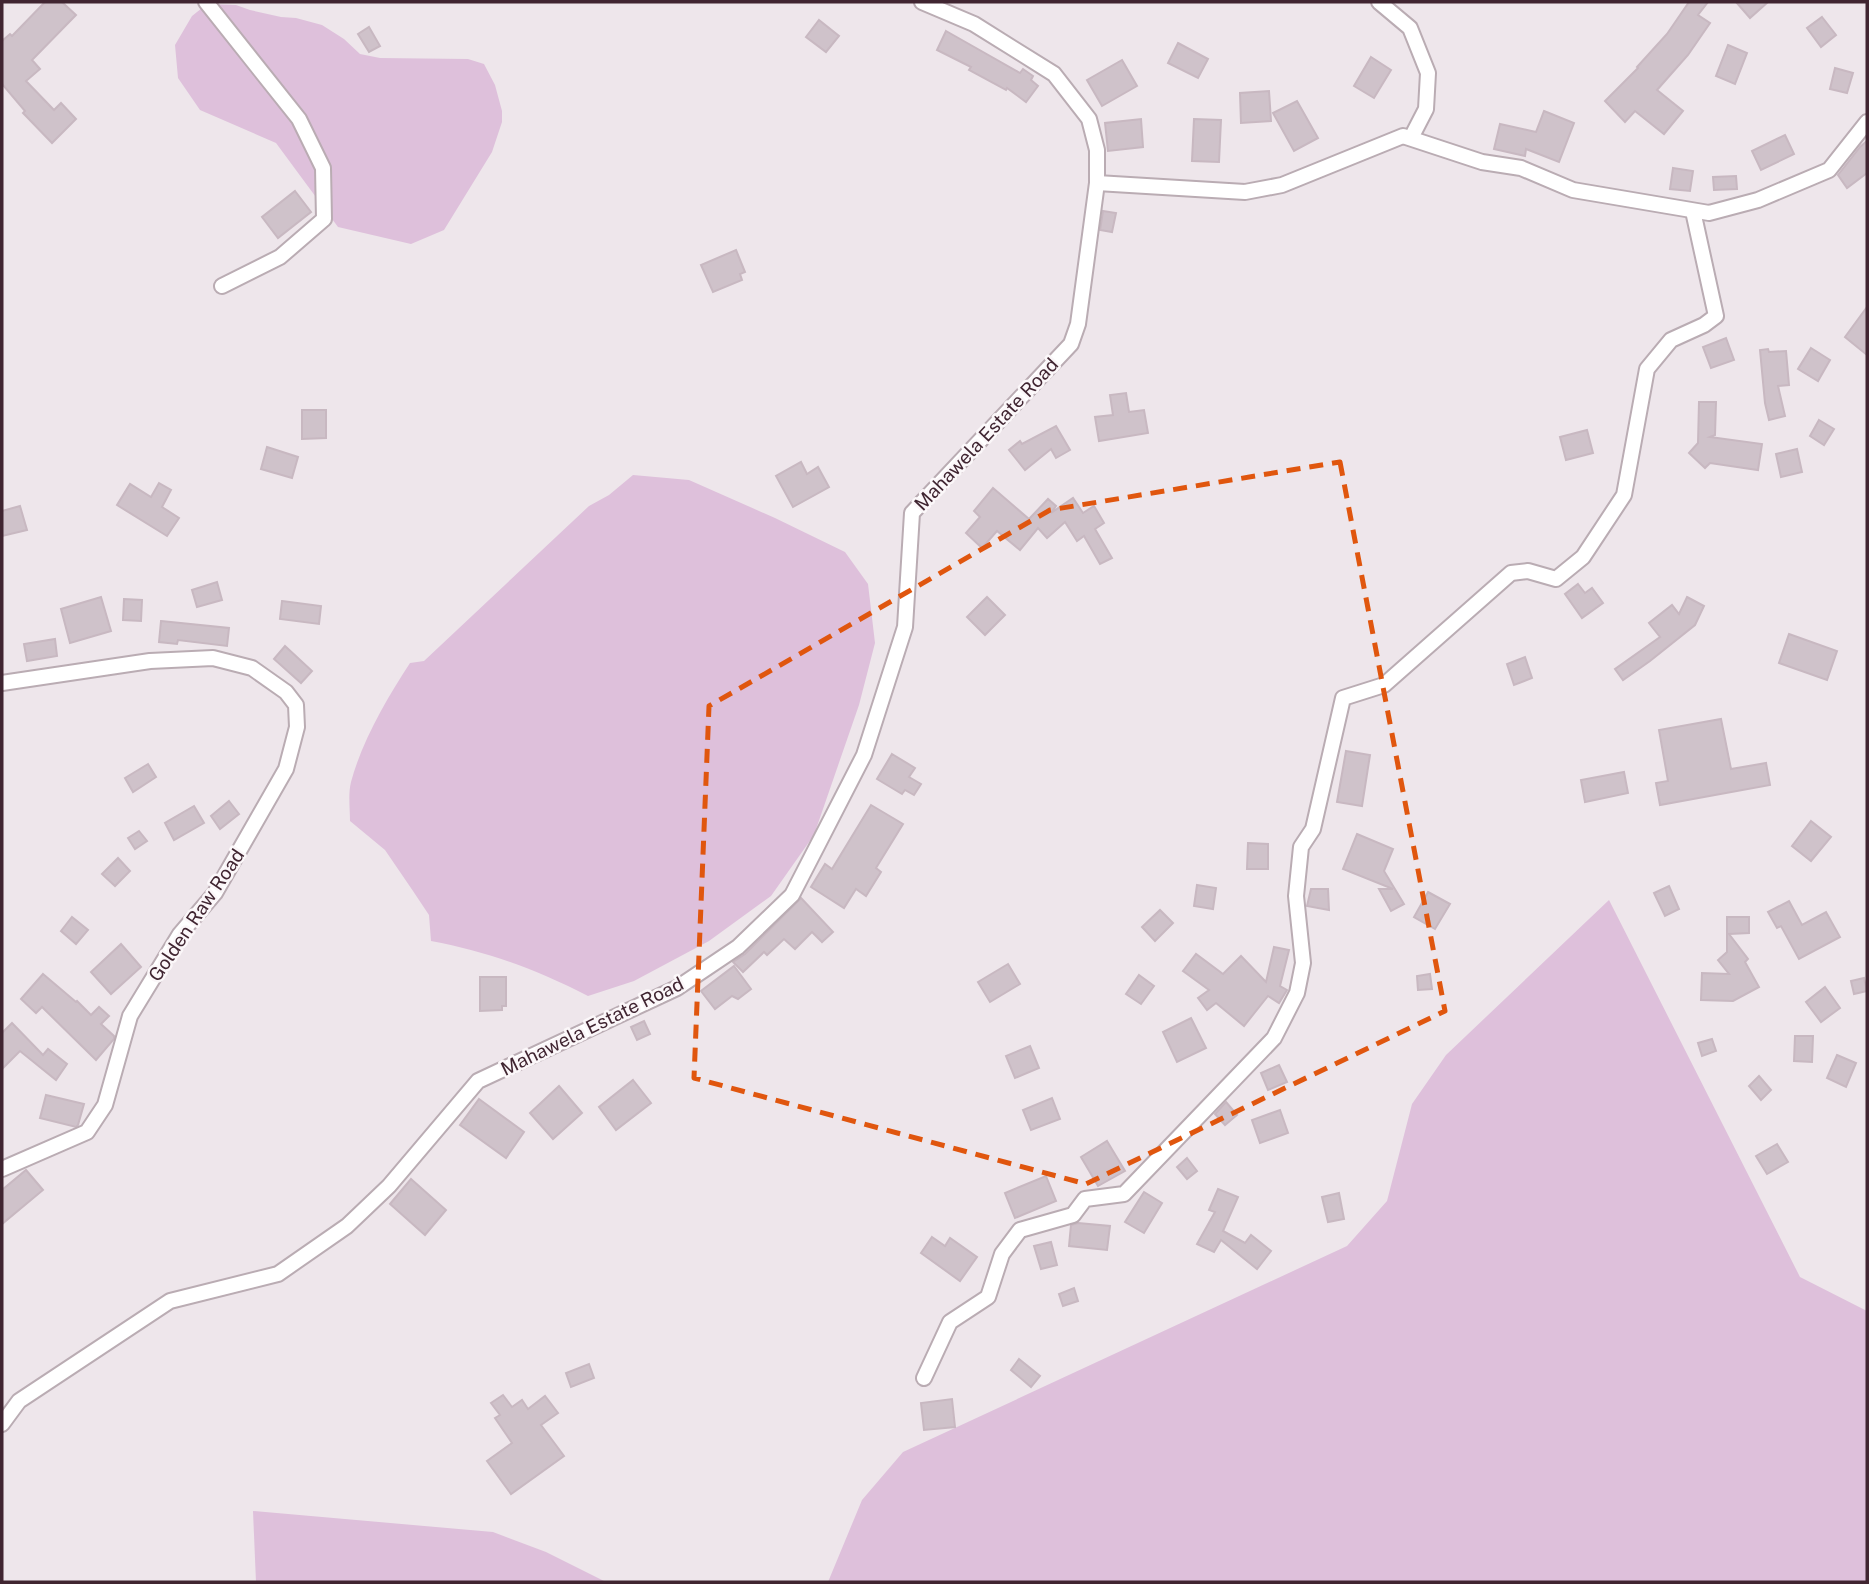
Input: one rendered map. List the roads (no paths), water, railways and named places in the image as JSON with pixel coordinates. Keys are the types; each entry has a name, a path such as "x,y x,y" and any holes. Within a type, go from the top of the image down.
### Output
{"street":[{"path":"206,2 299,119 323,168 324,219 280,257 222,286"},
{"name":"Mahawela Estate Road","path":"2,1424 19,1401 170,1301 278,1274 347,1226 389,1186 478,1080 677,988 738,947 792,895 864,755 905,627 912,513 1071,344 1078,324 1097,183 1097,150 1089,119 1054,75 974,24 922,2"},
{"path":"1379,2 1410,28 1428,73 1426,109 1410,138"},
{"path":"1097,183 1245,192 1282,184 1403,136 1482,162 1521,168 1573,190 1709,213 1758,200 1829,170 1867,122"},
{"path":"924,1378 950,1322 988,1297 1002,1254 1020,1230 1073,1215 1086,1199 1124,1195 1274,1038 1297,993 1303,963 1296,896 1301,846 1312,829 1343,698 1384,685 1511,573 1528,571 1556,579 1583,557 1624,495 1647,369 1671,340 1704,325 1716,316 1693,211"},
{"name":"Golden Raw Road","path":"2,683 150,661 213,658 252,668 286,692 296,705 297,727 286,769 215,893 180,934 130,1016 105,1105 87,1132 2,1169"}]}
